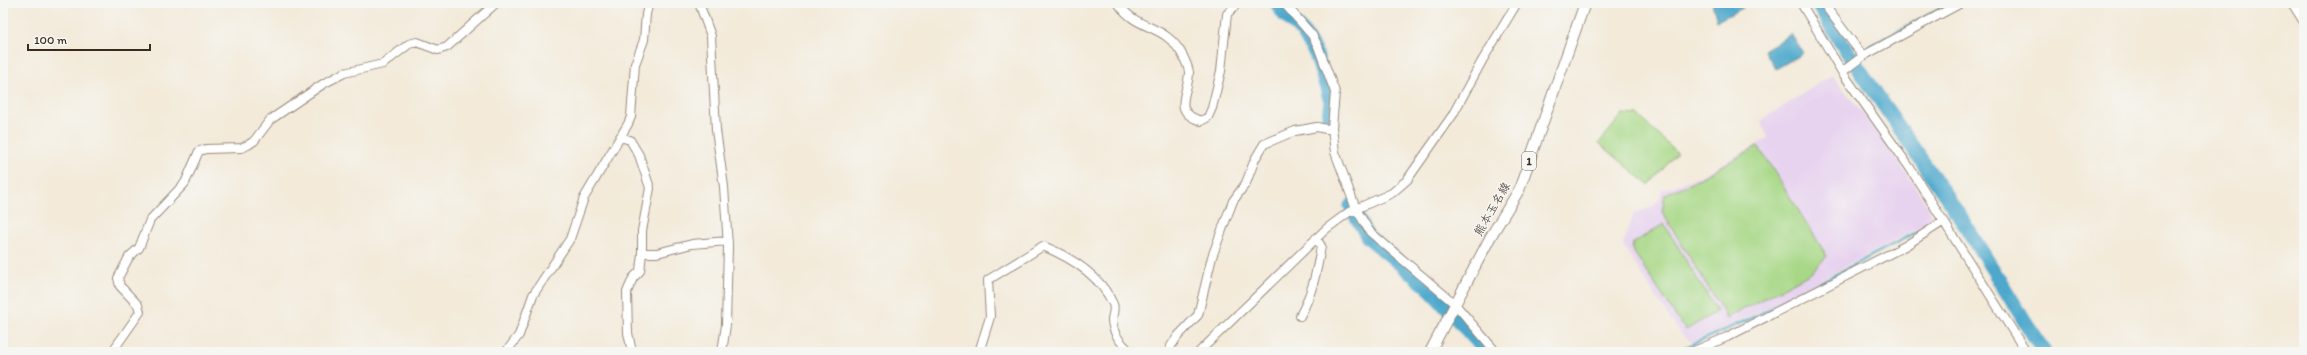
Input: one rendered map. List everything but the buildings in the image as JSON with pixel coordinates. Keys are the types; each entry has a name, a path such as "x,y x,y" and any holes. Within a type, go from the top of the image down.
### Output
{"main road":[{"name":"熊本玉名線","path":"1430,352 1492,236 1519,190 1585,3"}],"street":[{"path":"112,352 140,312 138,305 120,286 118,278 121,270 129,257 139,248 150,220 185,183 199,151 206,149 241,148 248,145 254,141 270,120 323,84 344,73 383,64 409,44 417,42 438,50 448,47 496,3"},
{"path":"506,352 519,335 533,295 570,239 584,198 631,117 635,64 644,40 646,14 649,3"},
{"path":"699,3 711,36 716,130 724,188 728,241 726,325 722,352"},
{"path":"1118,3 1131,18 1163,32 1174,40 1189,71 1187,85 1182,95 1184,108 1190,117 1201,121 1208,117 1212,108 1221,70 1227,14 1238,3"},
{"path":"1284,3 1312,35 1318,46 1335,92 1331,128 1334,152 1354,210 1370,232 1454,307 1496,352"},
{"path":"1199,352 1316,238 1354,210 1392,193 1407,180 1452,116 1482,61 1517,3"},
{"path":"1801,3 1910,168 2026,352"},
{"path":"1823,3 1862,57"},
{"path":"1845,70 1862,57 1961,3"},
{"path":"2292,3 2304,22"},
{"path":"1170,352 1171,346 1178,336 1198,315 1212,257 1226,219 1233,201 1246,183 1255,158 1264,144 1295,131 1317,127 1331,128"},
{"path":"620,137 630,140 639,155 650,188 642,231 640,271 633,278 627,292 628,333 632,352"},
{"path":"1692,352 1727,337 1905,246 1944,221"},
{"path":"1300,316 1307,304 1316,277 1321,246 1316,238"},
{"path":"642,253 657,253 692,244 728,241"},
{"path":"979,352 990,317 988,280 1043,246 1068,257 1093,277 1114,305 1112,329 1125,347 1132,352"}],"shaded area":[{"path":"1832,75 1869,121 1908,175 1935,219 1765,309 1692,342 1682,335 1669,317 1623,245 1634,213 1653,207 1659,200 1662,190 1700,176 1768,138 1761,121"}],"green space":[{"path":"1623,114 1638,115 1677,153 1649,185 1599,143"},
{"path":"1758,146 1827,256 1811,273 1727,318 1662,212 1665,194 1689,184"},
{"path":"1664,224 1717,311 1686,330 1632,249 1633,243"}],"water":[{"path":"1712,3 1741,3 1743,8 1717,21"},
{"path":"1791,34 1803,53 1776,69 1764,50"}],"waterway":[{"path":"1277,3 1284,14 1303,32 1316,54 1331,101 1329,118"},
{"path":"1817,3 1844,47 1957,212 2044,352"},
{"path":"1850,56 1951,3"},
{"path":"1351,206 1367,236 1428,287 1487,352"},
{"path":"1949,215 1957,212"},
{"path":"1675,352 1756,316 1934,223"}]}
